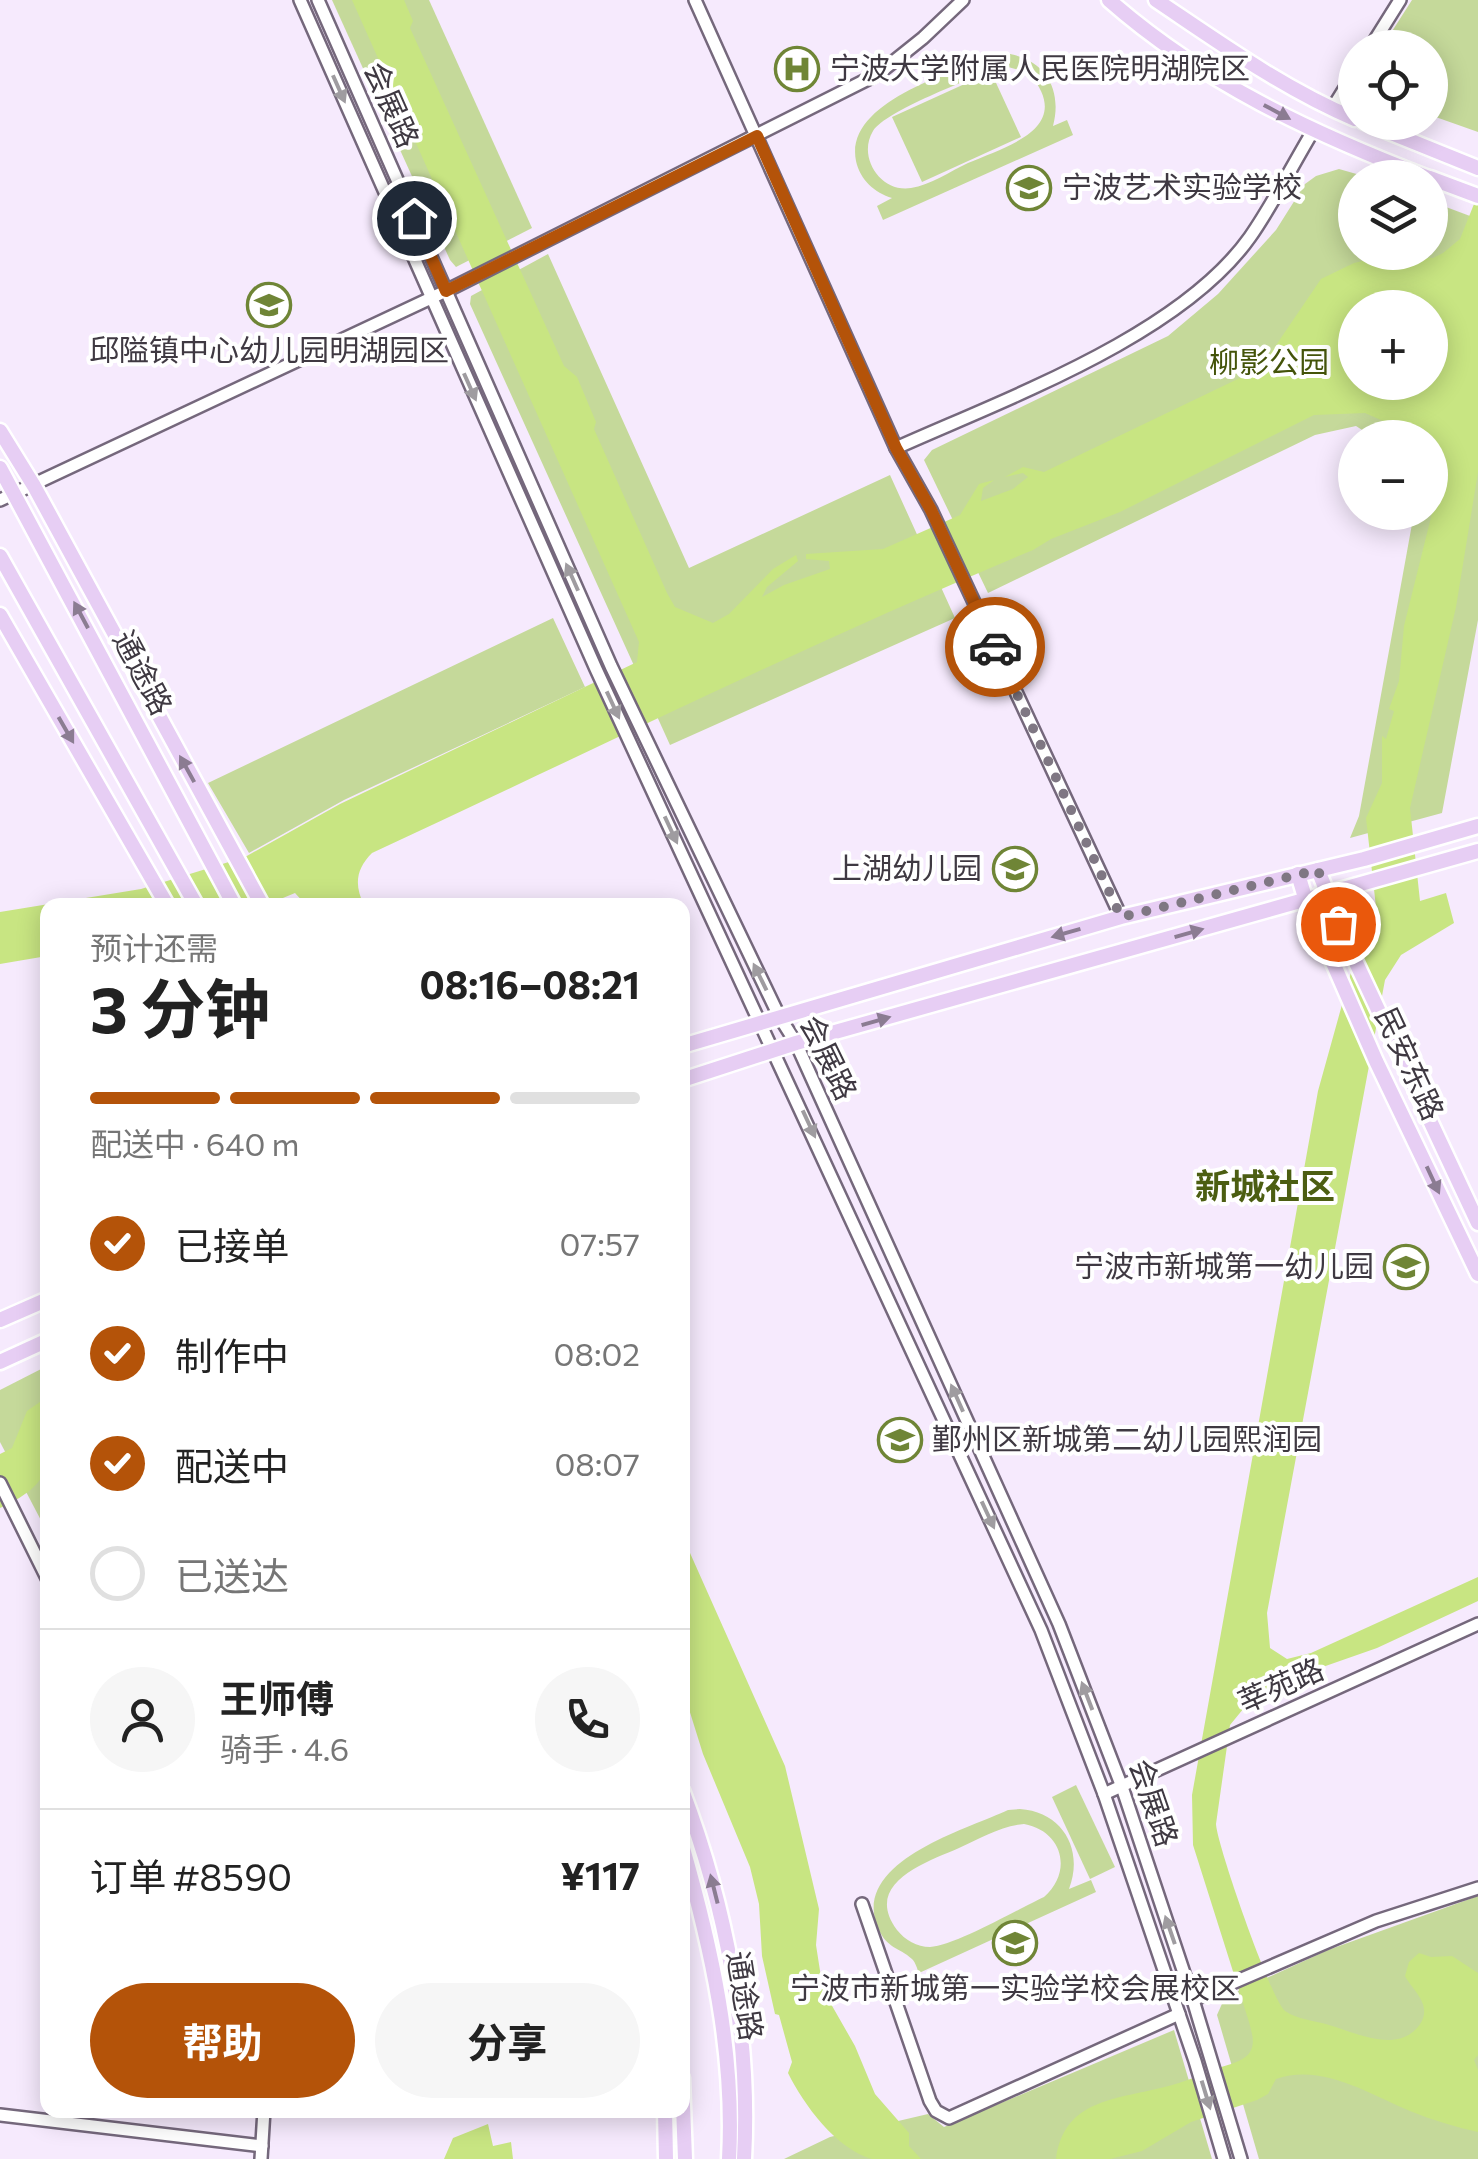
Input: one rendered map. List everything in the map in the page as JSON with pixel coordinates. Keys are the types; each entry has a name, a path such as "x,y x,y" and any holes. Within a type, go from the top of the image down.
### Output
{"main road":[{"path":"1109,0 1140,27 1232,88 1312,131 1384,160"},
{"path":"1156,0 1227,48 1338,112"},
{"path":"1405,140 1478,168"},
{"path":"1448,185 1478,196"},
{"path":"0,431 34,486 258,898"},
{"name":"通途路","path":"0,468 230,898"},
{"path":"0,556 192,898"},
{"path":"0,615 163,898"},
{"path":"690,1044 1121,917 1364,859 1478,826"},
{"path":"690,1077 796,1043 1478,851"},
{"name":"民安东路","path":"1318,870 1350,952 1478,1222"},
{"name":"民安东路","path":"1298,874 1306,901 1376,1060 1478,1274"},
{"path":"0,1320 40,1302"},
{"path":"0,1362 40,1344"},
{"path":"690,1813 709,1867 724,1930 742,2044 744,2159"},
{"name":"通途路","path":"690,1872 720,2004 727,2066 729,2159"},
{"path":"665,2118 666,2159"},
{"path":"683,2118 684,2159"}],"street":[{"name":"会展路","path":"300,0 629,742 1041,1630 1104,1794 1195,2061 1224,2159"},
{"name":"会展路","path":"318,0 611,666 779,1016 796,1043 1059,1624 1122,1786 1194,2000 1241,2159"},
{"path":"695,0 896,448 931,510 1121,917"},
{"path":"0,500 446,291 878,74 924,38 963,0"},
{"path":"1381,30 1400,0"},
{"path":"1332,109 1338,99"},
{"path":"896,448 1038,384 1154,324 1198,292 1249,239 1312,131"},
{"path":"0,1483 40,1564"},
{"name":"莘苑路","path":"1104,1794 1478,1624"},
{"path":"1194,2000 1376,1921 1478,1888"},
{"path":"862,1904 930,2101 936,2111 949,2118 1178,2014"},
{"path":"0,2115 262,2152 264,2118"}],"green space":[{"path":"332,0 429,0 532,228 456,267"},
{"path":"1412,0 1478,0 1478,132 1448,121 1448,30 1393,30"},
{"path":"993,55 1018,56 1040,68 1055,99 1053,126 1067,120 1073,135 883,220 877,206 892,198 869,185 856,161 857,140 867,122 883,106 905,93","holes":["996,68 1029,73 1041,92 1045,108 1041,121 1017,142 911,188 890,185 875,171 870,162 869,141 873,131 894,114"]},
{"path":"991,72 1021,137 922,182 892,117"},
{"name":"柳影公园","path":"1338,169 1338,270 1448,270 1448,208 1478,219 1478,620 1442,813 1350,838 1359,816 1411,530 1448,530 1448,420 1338,420 1338,430 1315,435 988,593 924,460 932,450 1168,336 1218,294 1276,230 1305,184"},
{"path":"548,254 689,568 890,475 955,618 670,745 470,304 471,296"},
{"path":"553,618 585,687 344,800 249,853 208,783"},
{"path":"40,1370 40,1518 0,1442 0,1390"},
{"path":"1076,1785 1115,1867 1090,1879 1052,1797"},
{"path":"1008,1810 1035,1812 1058,1825 1074,1860 1069,1889 1091,1880 1096,1892 919,1973 912,1959 889,1944 878,1928 874,1905 880,1885 895,1867 916,1852","holes":["1024,1824 1048,1835 1060,1854 1059,1876 1044,1897 941,1945 916,1944 897,1930 888,1914 887,1899 903,1877 999,1830"]},
{"path":"1478,1896 1478,2159 1259,2159 1217,2015 1225,1997 1328,1950"},
{"path":"1174,2030 1212,2159 784,2159 830,2137 928,2114 944,2127"}],"shaded area":[{"path":"352,0 404,0 413,21 410,28 564,366 577,377 596,422 594,429 667,593 675,607 713,623 729,614 773,569 796,555 798,561 767,587 762,597 830,569 829,561 806,559 806,554 883,549 960,515 979,484 994,480 983,488 981,501 1013,489 1028,477 1023,473 1005,477 1023,467 1044,472 1244,376 1270,354 1321,279 1340,270 1448,270 1448,249 1460,239 1478,194 1478,472 1456,607 1410,808 1420,901 1446,893 1454,923 1401,955 1385,980 1267,1613 1270,1648 1287,1659 1311,1653 1478,1577 1478,1601 1377,1648 1297,1676 1253,1697 1230,1725 1216,1824 1258,1953 1278,2001 1290,2014 1363,2036 1397,2039 1416,2029 1423,2018 1421,2000 1405,1976 1409,1962 1419,1953 1452,1956 1478,1973 1478,2055 1474,2060 1478,2070 1478,2132 1418,2114 1345,2083 1293,2075 1276,2079 1268,2094 1257,2100 1191,2122 1142,2151 1110,2159 1056,2159 1069,2126 1092,2107 1234,2063 1250,2052 1253,2044 1193,1845 1192,1795 1318,1091 1360,940 1377,916 1366,818 1382,783 1382,736 1386,739 1394,711 1389,709 1399,681 1404,626 1428,530 1448,530 1448,420 1381,420 1365,413 1314,415 1120,512 1051,539 783,660 372,853 358,878 362,898 300,898 295,893 283,898 86,898 141,889 245,857 340,804 637,662 639,642"},
{"path":"40,905 40,957 0,964 0,912"},
{"path":"40,1402 40,1479 20,1498 0,1508 0,1454 12,1448 27,1411"},
{"path":"690,1553 785,1766 819,1909 816,1945 823,1990 855,2046 875,2094 909,2133 909,2146 921,2159 872,2159 846,2146 812,2112 788,2073 792,2062 779,2015 775,2014 762,1956 759,1904 750,1867 690,1712"},
{"path":"488,2124 493,2146 511,2142 513,2159 444,2159 453,2138"}],"way so far":[{"path":"995,647 1121,917 1318,870 1338,924"}],"place":[{"name":"宁波大学附属人民医院明湖院区","path":"797,69"},
{"name":"宁波艺术实验学校","path":"1029,188"},
{"name":"邱隘镇中心幼儿园明湖园区","path":"269,305"},
{"name":"上湖幼儿园","path":"1015,869"},
{"name":"宁波市新城第一幼儿园","path":"1406,1267"},
{"name":"鄞州区新城第二幼儿园熙润园","path":"900,1440"},
{"name":"宁波市新城第一实验学校会展校区","path":"1015,1943"}],"district":[{"name":"新城社区","path":"1265,1187"}],"route":[{"path":"414,218 446,291 757,136 896,448 931,510 995,647"}]}
